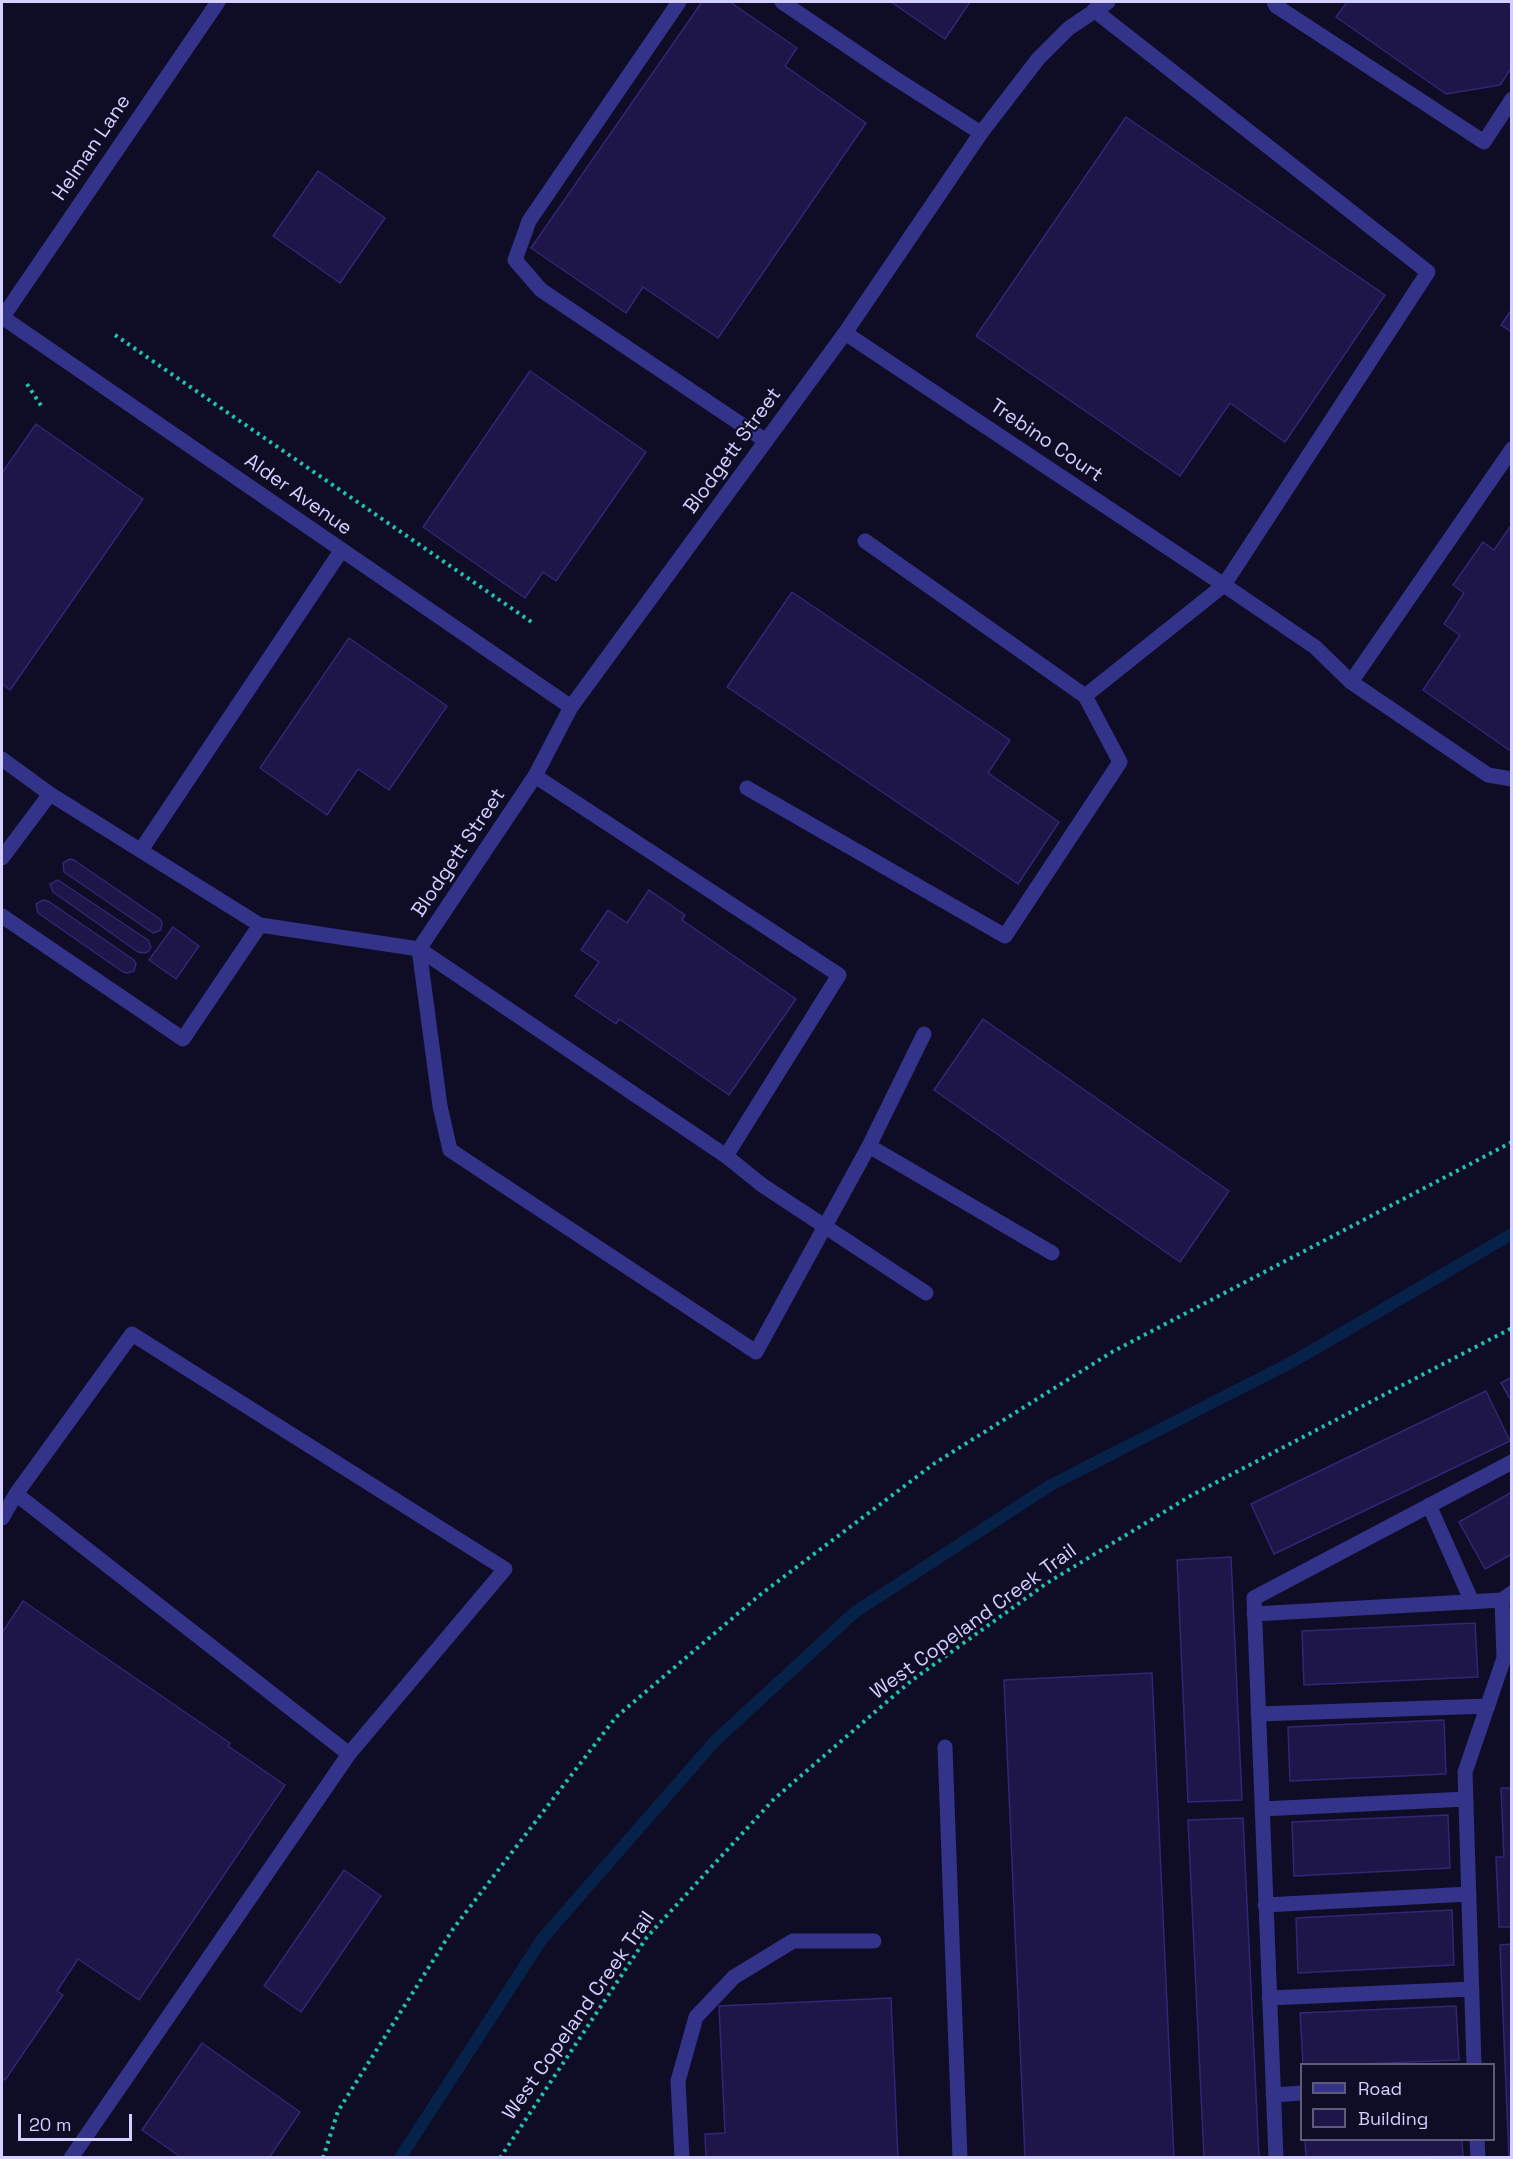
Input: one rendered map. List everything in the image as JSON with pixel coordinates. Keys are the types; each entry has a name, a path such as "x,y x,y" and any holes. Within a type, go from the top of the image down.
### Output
{"street":[{"name":"Helman Lane","path":"2,317 218,2"},
{"path":"679,2 529,221 515,260 540,290 766,441"},
{"path":"782,2 981,133"},
{"name":"Blodgett Street","path":"419,949 535,776 571,707 845,333 981,133 1038,59 1069,28 1108,2"},
{"path":"1274,2 1276,6 1484,142 1512,99"},
{"path":"1085,696 1224,585 1428,272 1094,10"},
{"name":"Alder Avenue","path":"2,317 571,707"},
{"name":"Trebino Court","path":"845,333 1315,647 1351,682 1488,775 1512,779"},
{"path":"1351,682 1512,449"},
{"path":"747,788 1005,936 1120,762 1085,696 865,541"},
{"path":"141,850 341,550"},
{"path":"2,759 50,794 260,925 419,949 726,1156 762,1185 926,1293"},
{"path":"535,776 839,975 726,1156"},
{"path":"2,858 50,794"},
{"path":"2,916 183,1039 260,925"},
{"path":"419,949 440,1106 450,1150 756,1352 869,1146 924,1034"},
{"path":"869,1146 1052,1253"},
{"path":"2,1518 16,1494 132,1334 505,1569 349,1754 71,2157"},
{"path":"1276,2157 1254,1598 1512,1462"},
{"path":"16,1494 349,1754"},
{"path":"1429,1505 1472,1602"},
{"path":"1254,1614 1472,1602 1507,1597 1504,1658 1465,1772 1474,2063"},
{"path":"1258,1714 1488,1706"},
{"path":"945,1747 960,2157"},
{"path":"1262,1809 1466,1799"},
{"path":"1266,1905 1469,1894"},
{"path":"682,2157 678,2081 696,2017 734,1977 793,1941 874,1941"},
{"path":"1269,1998 1472,1989"},
{"path":"1273,2095 1300,2093"},
{"path":"1477,2141 1478,2157"}],"path":[{"path":"115,335 532,623"},
{"path":"27,384 42,407"},
{"path":"323,2157 338,2111 453,1929 616,1717 652,1686 761,1594 935,1463 1112,1352 1512,1142"},
{"name":"West Copeland Creek Trail","path":"500,2157 647,1937 774,1798 911,1681 1047,1582 1192,1495 1512,1328"}],"building":[{"path":"702,2 730,2 797,48 785,66 866,123 718,338 643,287 626,313 531,248"},
{"path":"891,2 970,2 945,39"},
{"path":"1347,2 1512,2 1512,67 1500,85 1446,94 1336,17"},
{"path":"1126,117 1385,295 1285,442 1230,403 1180,476 976,336"},
{"path":"318,171 385,218 340,283 273,236"},
{"path":"1512,309 1512,332 1501,325"},
{"path":"530,371 646,452 556,581 543,572 525,598 423,527"},
{"path":"36,424 143,499 10,690 2,684 2,473"},
{"path":"1512,524 1512,747 1509,750 1423,690 1460,635 1444,624 1464,593 1453,585 1483,542 1494,550"},
{"path":"792,592 1010,740 988,773 1059,822 1018,884 727,687"},
{"path":"349,638 447,706 389,790 358,769 327,815 260,768"},
{"path":"70,859 160,919 161,930 153,933 64,872 63,863"},
{"path":"58,880 148,940 151,947 149,951 138,952 53,892 50,884"},
{"path":"649,890 685,915 682,920 796,999 729,1095 619,1019 616,1024 575,996 599,962 581,950 608,910 627,923"},
{"path":"43,900 48,901 134,960 136,964 134,971 123,972 38,913 36,904"},
{"path":"173,927 199,946 176,979 149,960"},
{"path":"983,1019 1229,1191 1180,1262 934,1090"},
{"path":"1512,1377 1512,1402 1501,1383"},
{"path":"1486,1391 1510,1441 1274,1554 1251,1504"},
{"path":"1512,1492 1512,1554 1485,1569 1459,1522"},
{"path":"1231,1557 1242,1800 1188,1802 1177,1560"},
{"path":"23,1601 230,1743 228,1746 285,1785 139,2000 78,1959 57,1991 63,1995 5,2080 2,2077 2,1633"},
{"path":"1475,1623 1478,1677 1304,1685 1302,1631"},
{"path":"1152,1673 1174,2158 1025,2158 1004,1680"},
{"path":"1444,1720 1446,1774 1290,1781 1288,1727"},
{"path":"1501,1788 1512,1788 1512,1927 1499,1927 1496,1857 1504,1857"},
{"path":"1448,1815 1450,1868 1294,1876 1292,1822"},
{"path":"1243,1818 1259,2158 1204,2158 1188,1820"},
{"path":"344,1870 381,1896 301,2012 264,1986"},
{"path":"1452,1910 1454,1965 1298,1973 1296,1918"},
{"path":"1512,1944 1512,2158 1509,2158 1500,1945"},
{"path":"891,1998 898,2158 706,2158 705,2134 725,2133 719,2006"},
{"path":"1456,2006 1459,2060 1303,2063 1300,2013"},
{"path":"202,2043 300,2112 269,2158 182,2158 142,2130"},
{"path":"1305,2141 1462,2141 1463,2156 1306,2158"}],"waterway":[{"path":"400,2158 542,1939 715,1741 855,1612 1051,1485 1294,1361 1512,1234"}]}
